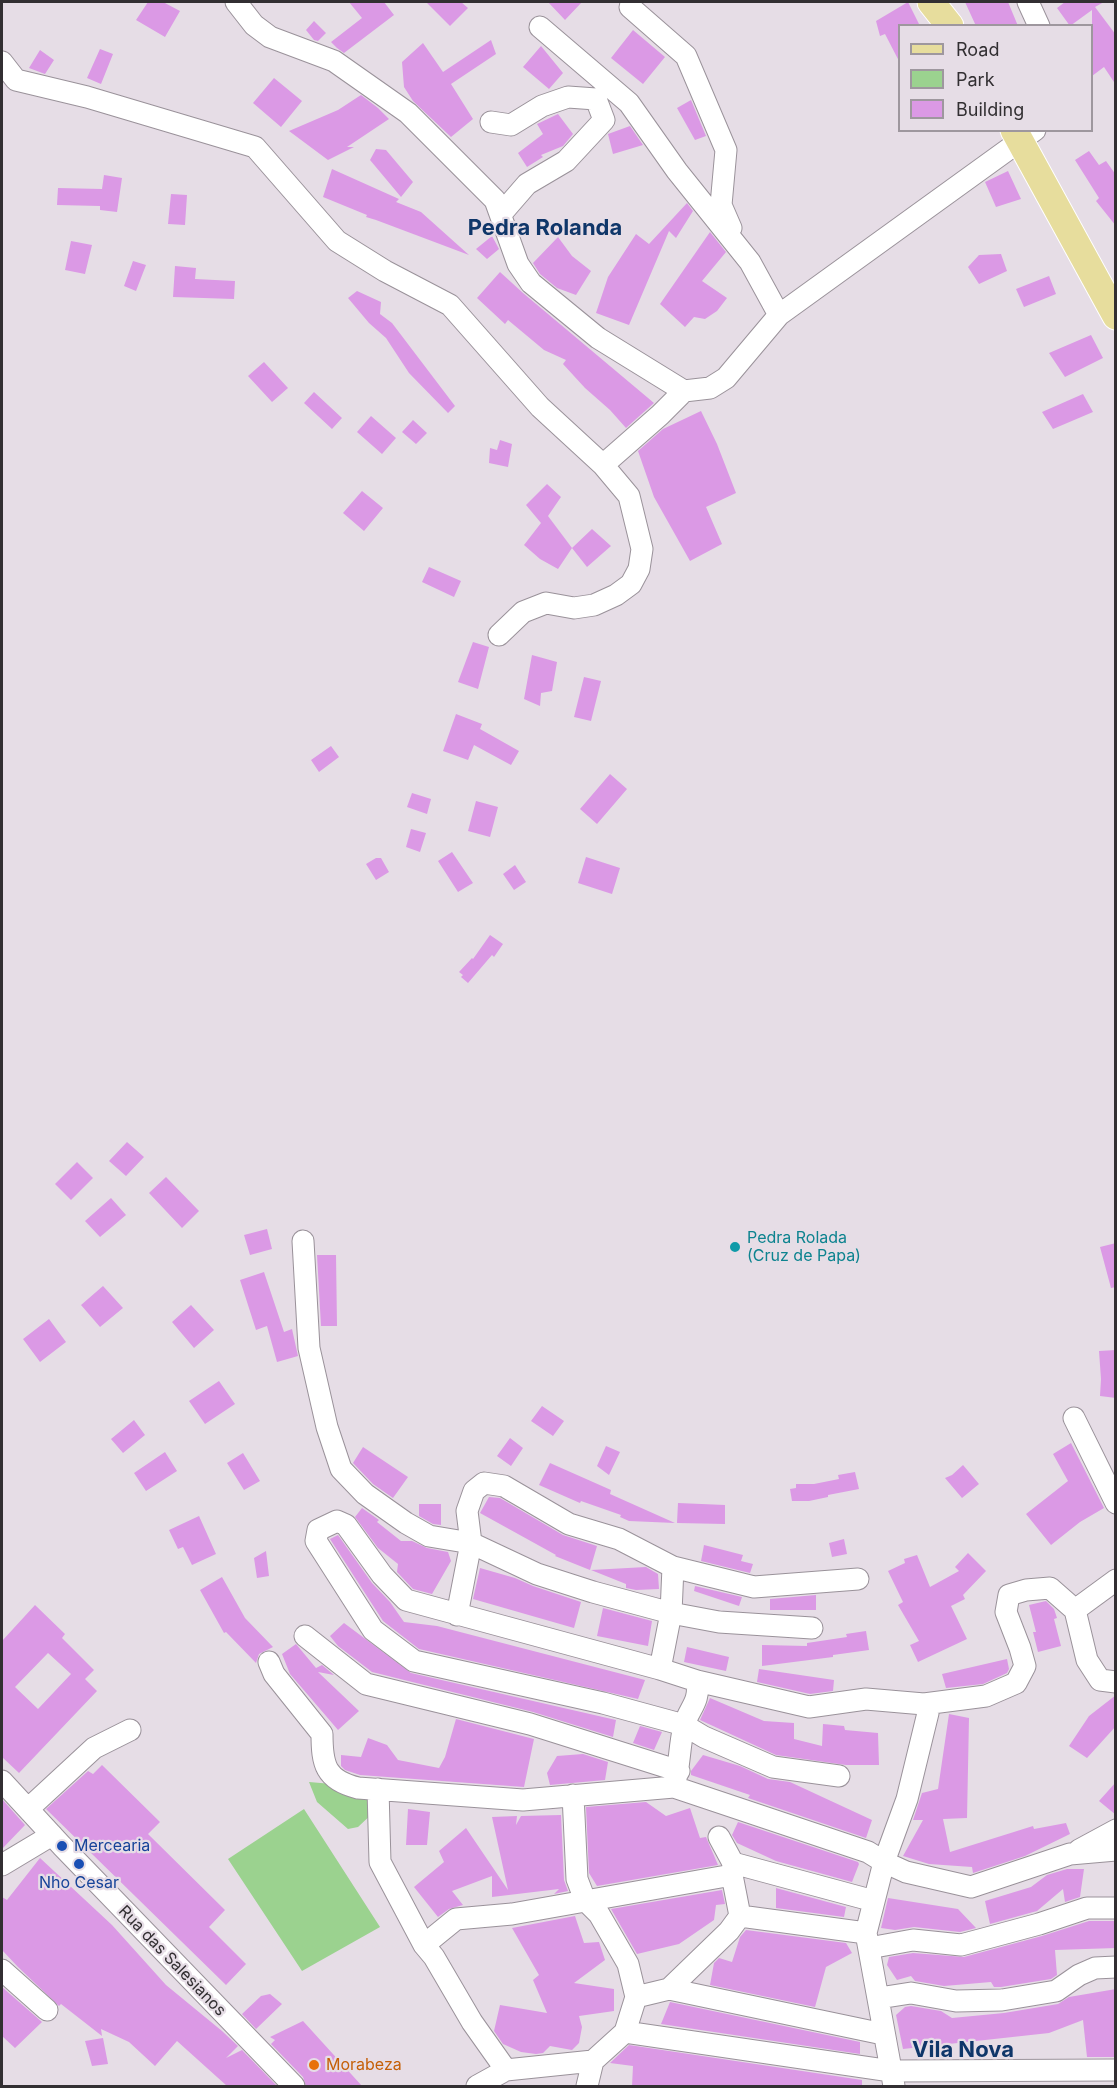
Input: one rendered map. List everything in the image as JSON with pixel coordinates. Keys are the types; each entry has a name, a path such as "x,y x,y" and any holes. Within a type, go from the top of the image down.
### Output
{"main road":[{"path":"932,2 948,24"},
{"path":"1023,134 1116,316"}],"street":[{"path":"236,2 254,26 270,37 334,61 408,113 495,200 518,264 531,283 598,338 684,391 710,388 726,378 779,315 1023,134"},
{"path":"1028,2 1038,24"},
{"path":"630,7 686,56 726,150 721,205 740,248"},
{"path":"540,27 629,102 677,171 750,262 779,315"},
{"path":"2,62 16,80 87,97 255,147 338,241 385,270 450,305 540,407 603,465 629,496 642,549 639,568 631,584 616,595 594,604 574,608 546,603 523,612 499,635"},
{"path":"491,122 511,125 543,106 568,97 596,99 604,120 566,162 527,184 501,214"},
{"path":"603,465 684,391"},
{"path":"303,1241 309,1348 327,1426 341,1469 365,1494 429,1536 471,1543 537,1574 593,1592 671,1613 719,1622 812,1628"},
{"path":"1074,1418 1116,1503"},
{"path":"457,1615 471,1543 467,1511 474,1491 484,1483 504,1486 569,1524 619,1539 673,1567 754,1587 858,1579"},
{"path":"839,1776 773,1767 704,1737 684,1725 603,1703 414,1661 373,1630 316,1541 318,1530 336,1521 346,1524 382,1575 406,1600 660,1669 697,1682 809,1707 866,1699 924,1704 986,1696 1016,1683 1025,1666 1006,1612 1010,1595 1026,1590 1050,1588 1075,1610 1087,1660 1100,1680 1116,1682"},
{"path":"660,1669 671,1613 673,1567"},
{"path":"1075,1610 1116,1580"},
{"path":"305,1636 366,1684 530,1724 868,1852 906,1872 971,1887 1070,1854 1116,1830"},
{"path":"269,1662 274,1674 322,1734 322,1757 332,1777 345,1785 523,1800 573,1795 676,1779"},
{"path":"676,1779 684,1725 699,1695 697,1682"},
{"path":"892,2079 868,1941 874,1901 884,1862 908,1799 928,1713 924,1704"},
{"path":"28,1809 94,1748 130,1730"},
{"name":"Rua das Salesianos","path":"2,1781 294,2086"},
{"path":"378,1789 380,1862 424,1945 506,2070"},
{"path":"477,2086 506,2070 592,2061 626,2032 636,1997 628,1964 599,1914 585,1900 577,1879 573,1795"},
{"path":"2,1865 52,1835"},
{"path":"669,1989 729,1931 740,1916 733,1869 719,1837"},
{"path":"1070,1854 1116,1850"},
{"path":"424,1945 456,1919 512,1914 733,1869 874,1901"},
{"path":"740,1916 868,1941 913,1940 961,1945 1039,1924 1087,1908 1116,1908"},
{"path":"879,1998 911,1993 956,2001 1002,2000 1056,1991 1095,1968 1116,1967"},
{"path":"2,1970 47,2010"},
{"path":"636,1997 669,1989 883,2034"},
{"path":"626,2032 892,2079 1116,2070"},
{"path":"587,2086 592,2061"}],"green space":[{"path":"309,1782 344,1785 367,1798 374,1812 358,1827 348,1829 317,1802"},
{"path":"304,1809 380,1927 302,1971 228,1859"}],"building":[{"path":"148,2 163,2 180,11 165,37 136,20"},
{"path":"349,2 384,2 394,15 344,53 331,42 362,18"},
{"path":"426,2 461,2 468,8 450,26"},
{"path":"548,2 582,2 565,20"},
{"path":"908,2 919,24 898,24 898,59 885,34 880,36 876,21"},
{"path":"965,2 1008,2 1017,24 975,24"},
{"path":"1065,2 1104,2 1095,7 1116,35 1116,85 1104,67 1093,75 1092,10 1073,24 1069,24 1057,8"},
{"path":"314,21 326,33 318,41 314,40 306,30"},
{"path":"633,30 665,57 643,84 611,58"},
{"path":"491,40 496,54 451,84 473,119 451,137 413,101 404,87 402,62 423,43 443,72"},
{"path":"541,46 563,73 549,89 523,67"},
{"path":"100,49 113,54 101,84 87,78"},
{"path":"40,50 54,60 45,74 29,68"},
{"path":"274,78 302,101 281,127 253,103"},
{"path":"361,95 389,119 347,147 354,147 328,160 289,131 338,110"},
{"path":"691,100 706,136 695,140 677,108"},
{"path":"558,114 573,134 563,146 541,155 543,157 527,167 518,153 543,134 537,124"},
{"path":"630,126 643,145 613,154 608,134"},
{"path":"376,149 386,150 413,182 401,197 370,160"},
{"path":"1089,151 1099,165 1106,161 1116,175 1116,226 1096,201 1099,198 1075,160"},
{"path":"332,169 399,199 396,202 421,212 469,255 366,217 367,215 323,197"},
{"path":"1008,171 1021,199 996,207 985,182"},
{"path":"104,175 122,178 117,212 100,210 100,206 57,205 58,188 102,189"},
{"path":"171,194 187,195 185,225 168,224"},
{"path":"687,203 693,211 676,238 669,231 629,325 596,313 608,277 636,234 649,244"},
{"path":"710,232 726,252 702,281 727,298 717,311 705,319 694,317 685,327 660,304"},
{"path":"492,236 499,249 487,259 476,249"},
{"path":"558,237 572,256 591,271 576,295 557,288 540,274 533,263"},
{"path":"71,241 92,245 85,274 65,270"},
{"path":"1001,254 1007,271 979,284 968,267 979,255"},
{"path":"133,261 146,265 136,291 124,286"},
{"path":"175,266 196,268 195,279 235,281 234,299 173,297"},
{"path":"500,272 654,403 626,428 563,364 566,360 544,350 508,320 505,324 477,298"},
{"path":"1049,276 1056,294 1024,307 1016,289"},
{"path":"357,291 381,302 380,314 392,323 455,406 448,413 409,373 386,338 369,323 348,298"},
{"path":"1091,335 1103,358 1065,377 1049,353"},
{"path":"264,362 288,388 272,402 248,376"},
{"path":"314,392 342,418 332,429 304,403"},
{"path":"1083,394 1093,412 1053,429 1042,412"},
{"path":"701,411 736,493 706,507 722,544 690,561 654,497 638,451 663,429"},
{"path":"371,416 396,438 382,454 357,432"},
{"path":"413,420 427,433 416,444 402,432"},
{"path":"500,440 512,444 508,467 489,463 490,448 497,450"},
{"path":"547,484 561,497 548,516 572,548 558,569 540,559 524,545 541,523 526,505"},
{"path":"362,491 383,508 364,531 343,513"},
{"path":"592,529 611,546 587,567 572,548"},
{"path":"429,567 461,581 454,597 422,582"},
{"path":"473,642 489,647 478,689 458,682"},
{"path":"532,655 557,662 552,691 541,693 540,706 524,699"},
{"path":"584,677 601,681 591,721 574,717"},
{"path":"456,714 482,724 480,729 519,751 511,765 474,745 468,760 443,751"},
{"path":"331,746 339,757 319,772 311,760"},
{"path":"610,774 627,789 597,824 580,809"},
{"path":"412,793 431,799 427,814 407,807"},
{"path":"476,801 498,807 490,837 468,831"},
{"path":"411,829 426,833 420,852 406,847"},
{"path":"452,852 473,883 458,892 438,861"},
{"path":"586,857 620,868 612,894 578,883"},
{"path":"376,858 381,858 389,872 376,880 366,864"},
{"path":"515,865 526,882 514,890 503,874"},
{"path":"490,935 503,944 494,957 492,955 468,983 459,972 473,959"},
{"path":"127,1142 144,1157 126,1176 109,1161"},
{"path":"77,1162 93,1178 71,1200 55,1184"},
{"path":"166,1177 199,1211 182,1228 149,1193"},
{"path":"111,1198 126,1215 100,1237 85,1221"},
{"path":"267,1229 272,1249 250,1255 244,1235"},
{"path":"1116,1243 1116,1287 1111,1288 1100,1247"},
{"path":"317,1255 336,1255 337,1326 321,1326"},
{"path":"264,1272 284,1332 292,1329 298,1356 277,1362 267,1326 256,1330 240,1280"},
{"path":"103,1286 123,1308 100,1327 81,1305"},
{"path":"191,1305 214,1330 194,1348 172,1322"},
{"path":"49,1319 66,1342 40,1362 23,1339"},
{"path":"1116,1350 1116,1398 1100,1396 1099,1351"},
{"path":"219,1381 235,1404 205,1424 189,1401"},
{"path":"542,1406 564,1421 553,1436 531,1421"},
{"path":"134,1420 145,1435 123,1453 111,1439"},
{"path":"510,1438 523,1448 511,1466 497,1456"},
{"path":"1071,1443 1104,1508 1080,1522 1051,1545 1026,1514 1068,1481 1053,1454"},
{"path":"606,1446 620,1452 609,1475 597,1466"},
{"path":"363,1447 408,1477 393,1498 373,1484 353,1463"},
{"path":"165,1452 177,1471 146,1491 134,1473"},
{"path":"243,1453 260,1481 244,1490 227,1463"},
{"path":"550,1463 611,1490 610,1494 675,1523 629,1521 620,1517 621,1515 581,1501 580,1503 539,1485"},
{"path":"963,1465 979,1484 962,1498 945,1478"},
{"path":"855,1472 859,1489 809,1501 792,1501 790,1489 796,1488 796,1484 814,1484 839,1479 838,1475"},
{"path":"489,1497 500,1498 563,1535 597,1546 590,1570 555,1556 480,1513"},
{"path":"678,1503 725,1505 725,1524 677,1523"},
{"path":"419,1504 441,1504 441,1525 433,1524 419,1516"},
{"path":"362,1508 379,1520 377,1522 401,1541 412,1541 427,1548 448,1552 451,1561 432,1594 413,1589 397,1572 398,1564 378,1548 355,1517"},
{"path":"199,1516 216,1554 192,1565 183,1547 178,1549 169,1530"},
{"path":"338,1535 372,1583 390,1602 404,1622 437,1626 645,1680 638,1699 419,1649 383,1621 330,1539"},
{"path":"844,1539 847,1554 832,1557 829,1543"},
{"path":"704,1545 743,1555 741,1561 753,1564 750,1573 701,1561"},
{"path":"266,1551 269,1576 257,1578 254,1558"},
{"path":"968,1553 986,1571 963,1595 965,1599 951,1606 967,1639 918,1662 910,1645 919,1641 898,1605 903,1602 888,1571 905,1563 904,1559 917,1555 930,1587 959,1571 955,1567"},
{"path":"646,1567 658,1574 659,1589 626,1588 626,1584 591,1570"},
{"path":"480,1568 581,1602 574,1628 473,1599"},
{"path":"222,1577 245,1618 273,1647 259,1654 256,1663 226,1632 224,1633 200,1590"},
{"path":"695,1586 742,1597 739,1606 694,1591"},
{"path":"816,1595 816,1610 770,1610 770,1599"},
{"path":"1046,1601 1054,1609 1057,1618 1054,1619 1061,1646 1038,1652 1029,1605"},
{"path":"35,1605 65,1634 62,1638 94,1670 85,1679 97,1691 19,1773 2,1757 2,1641","holes":["48,1653 71,1674 38,1709 15,1687"]},
{"path":"603,1608 652,1621 648,1646 597,1636"},
{"path":"344,1623 411,1673 616,1720 613,1737 533,1712 372,1672 338,1646 330,1636"},
{"path":"866,1631 869,1650 762,1666 762,1645 807,1646 807,1643 847,1637 846,1634"},
{"path":"296,1644 316,1668 322,1665 334,1675 318,1672 359,1711 338,1730 290,1674 282,1654"},
{"path":"687,1647 729,1657 726,1671 684,1662"},
{"path":"1007,1659 1009,1669 1007,1673 983,1684 946,1688 942,1674"},
{"path":"759,1669 834,1680 833,1691 810,1694 757,1682"},
{"path":"1116,1695 1116,1726 1087,1758 1069,1746 1089,1716"},
{"path":"710,1698 764,1721 794,1723 794,1739 822,1746 823,1724 844,1726 845,1730 878,1733 879,1765 846,1765 776,1755 700,1720"},
{"path":"949,1714 969,1718 967,1818 943,1819 950,1852 1033,1826 1034,1829 1066,1823 1070,1834 1025,1856 973,1873 972,1867 929,1864 903,1856 923,1820 913,1820 922,1793 938,1789"},
{"path":"456,1719 534,1739 524,1787 360,1775 345,1770 341,1766 341,1755 361,1757 368,1738 387,1745 398,1760 439,1768 445,1757"},
{"path":"640,1726 662,1732 654,1750 633,1743"},
{"path":"583,1754 608,1762 605,1780 550,1785 547,1773 557,1756"},
{"path":"703,1755 740,1766 768,1779 790,1782 872,1820 866,1838 748,1798 750,1795 691,1775 691,1771"},
{"path":"102,1765 160,1822 148,1834 225,1910 209,1927 246,1964 226,1985 46,1809 88,1771 93,1774"},
{"path":"1116,1782 1116,1815 1099,1801"},
{"path":"2,1799 25,1825 2,1849"},
{"path":"646,1802 666,1816 690,1808 700,1838 706,1837 718,1865 597,1886 589,1873 586,1807"},
{"path":"408,1809 430,1812 427,1845 406,1845"},
{"path":"561,1815 564,1880 568,1891 554,1894 559,1889 492,1897 492,1876 452,1891 463,1905 449,1909 438,1917 414,1887 444,1862 439,1851 466,1828 508,1890 492,1817 517,1816 516,1825 521,1816"},
{"path":"738,1822 858,1862 852,1882 776,1861 737,1843 732,1835"},
{"path":"40,1858 112,1925 166,1985 238,2046 226,2058 242,2050 277,2086 227,2086 177,2041 155,2066 129,2042 101,2029 102,2036 61,2004 59,2006 18,1967 2,1950 2,1897 7,1900"},
{"path":"1067,1869 1084,1869 1080,1897 1065,1902 1063,1889 1037,1911 990,1924 985,1901 1031,1887 1047,1875"},
{"path":"776,1888 846,1907 844,1917 776,1908"},
{"path":"722,1890 725,1904 716,1905 714,1920 679,1944 637,1954 611,1909"},
{"path":"888,1898 958,1909 976,1928 960,1932 914,1927 895,1930 881,1928"},
{"path":"575,1916 584,1943 599,1942 605,1960 574,1983 614,1989 614,2011 579,2016 582,2027 579,2043 572,2050 550,2046 543,2053 536,2054 521,2052 503,2044 494,2031 500,2005 547,2013 533,1980 539,1975 512,1928"},
{"path":"1089,1921 1116,1921 1116,1948 1055,1950 1057,1975 1051,1979 1001,1987 994,1987 991,1982 944,1986 915,1981 911,1976 897,1980 887,1965 889,1957 913,1953 964,1957"},
{"path":"746,1930 846,1943 852,1953 826,1967 815,2007 710,1985 714,1963 719,1958 732,1962 740,1937"},
{"path":"2,1987 42,2022 15,2048 2,2036"},
{"path":"1116,1989 1116,2057 1087,2057 1083,2020 1049,2033 903,2049 896,2015 905,2007 911,2006 941,2011 952,2018 1004,2013 1058,2004 1069,1997"},
{"path":"270,1994 282,2004 256,2029 242,2014 261,1996"},
{"path":"670,2002 860,2042 860,2054 661,2024"},
{"path":"303,2021 362,2086 306,2086 303,2077 271,2044 275,2040 270,2037"},
{"path":"103,2038 108,2064 92,2066 85,2041"},
{"path":"629,2045 862,2080 862,2086 632,2086 633,2066 610,2063"}],"place":[{"name":"Pedra Rolada (Cruz de Papa)","path":"735,1247"},
{"name":"Mercearia","path":"62,1846"},
{"name":"Nho Cesar","path":"79,1864"},
{"name":"Morabeza","path":"314,2065"}],"district":[{"name":"Pedra Rolanda","path":"545,228"},
{"name":"Vila Nova","path":"963,2050"}]}
